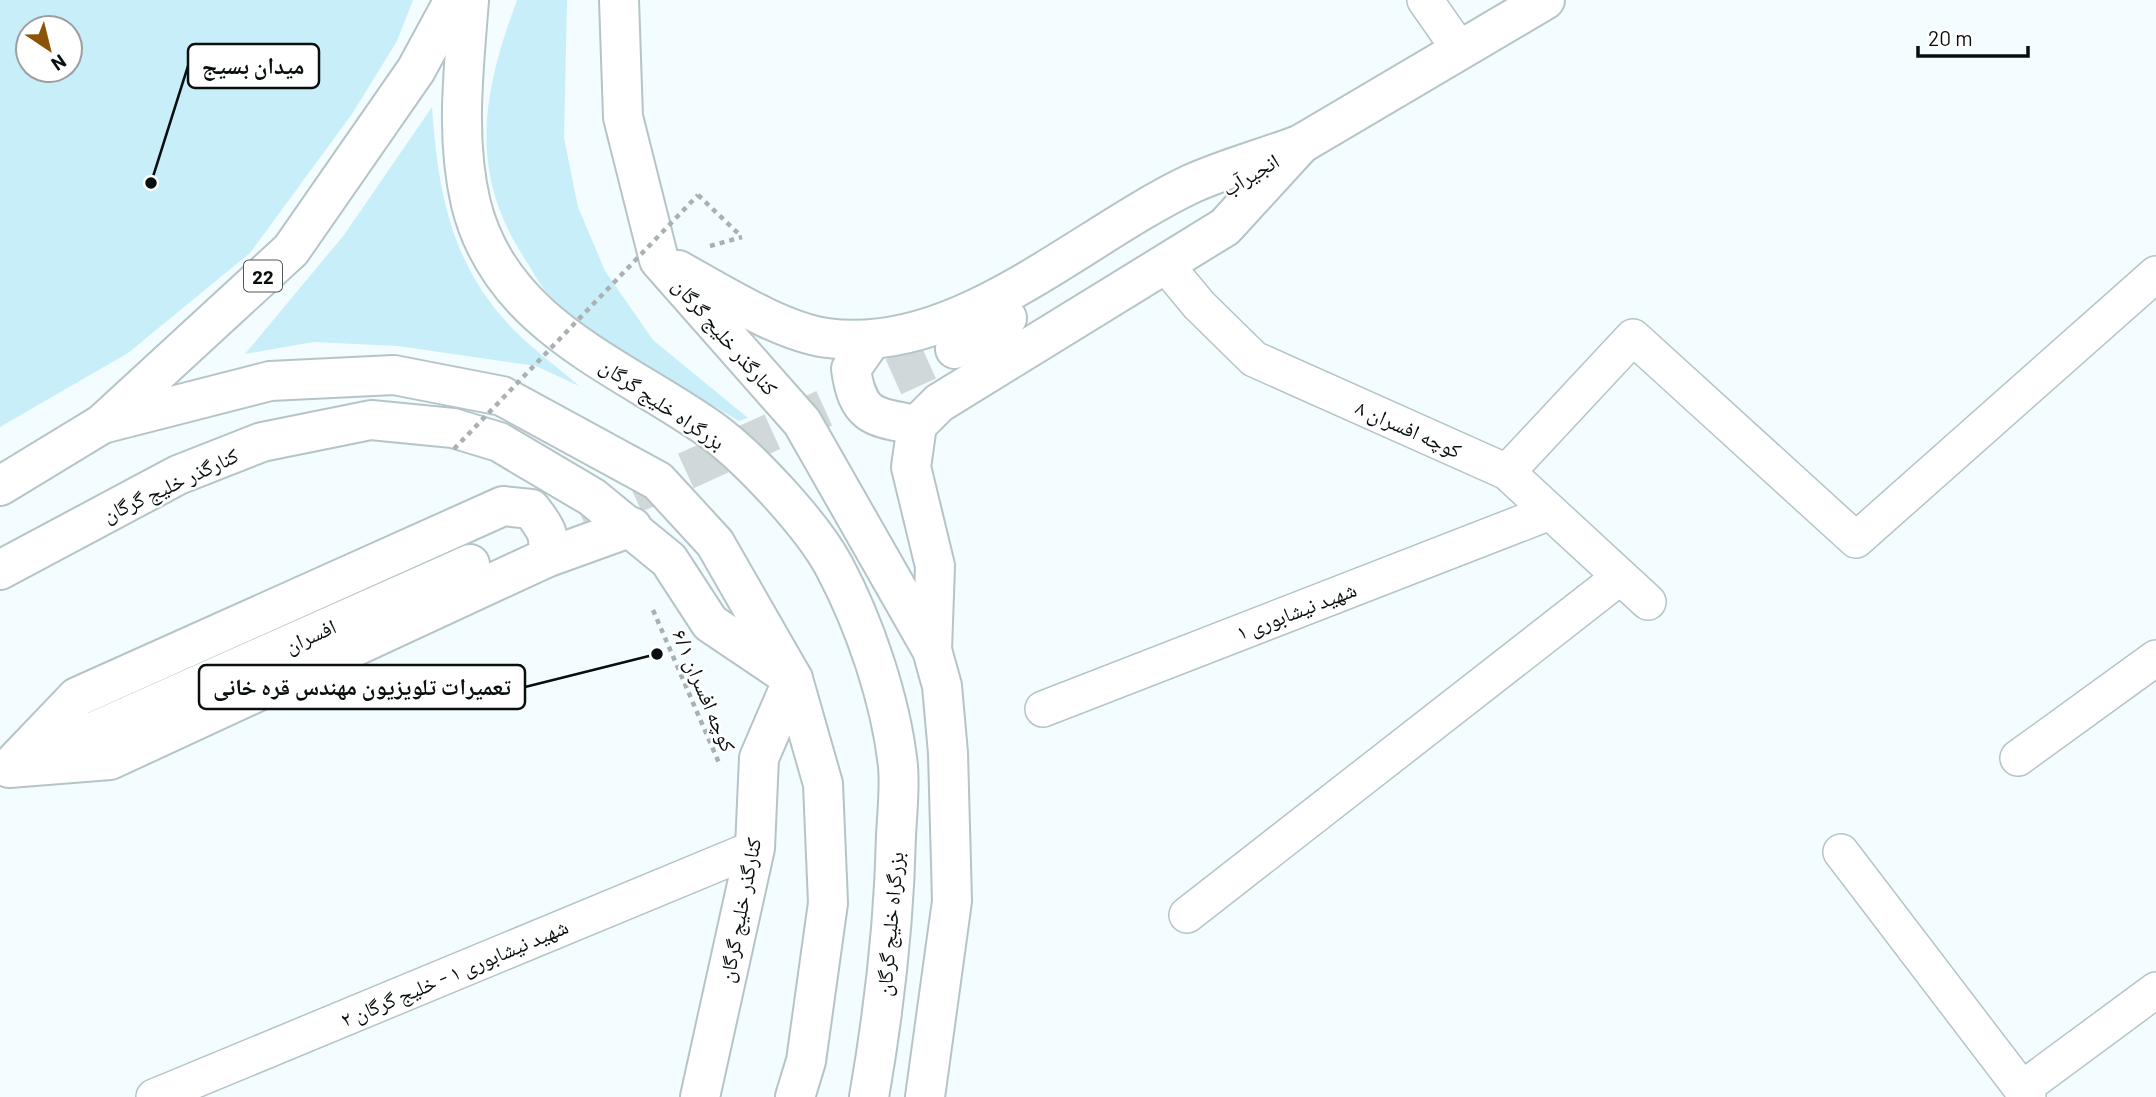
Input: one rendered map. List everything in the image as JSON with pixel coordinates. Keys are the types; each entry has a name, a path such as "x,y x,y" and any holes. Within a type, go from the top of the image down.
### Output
{"main road":[{"name":"22","path":"0,486 102,424 291,250 416,70 454,0"},
{"name":"بزرگراه خلیج گرگان","path":"469,0 461,120 471,204 496,268 548,324 615,372 712,430 778,491 833,564 875,657 898,767 894,903 869,1097"},
{"name":"کنارگذر خلیج گرگان","path":"619,0 623,117 659,260 802,422 932,650 942,686 947,739 952,901 925,1097"},
{"name":"انجیرآب","path":"955,349 1545,0"},
{"path":"659,260 769,318 824,338 870,342 961,317 1191,184 1301,144"},
{"path":"932,650 935,566 911,467 918,425 939,403 1225,227 1301,144"},
{"path":"870,342 851,369 855,397 875,417 918,425"},
{"path":"102,424 270,381 394,375 502,396 658,481 715,543 793,679 823,784 828,903 806,1061 795,1097"},
{"name":"کنارگذر خلیج گرگان","path":"0,570 178,475 262,442 371,420 453,428 499,442 593,497 669,560 710,624 793,679 759,758 755,848 700,1097"},
{"name":"افسران","path":"4,770 546,544 582,518"},
{"path":"546,544 632,527"}],"street":[{"path":"1425,0 1460,50"},
{"name":"کوچه افسران ۸","path":"1165,264 1199,305 1254,359 1507,472 1648,602"},
{"path":"1507,472 1633,337 1856,540 2156,274"},
{"name":"شهید نیشابوری ۱","path":"1043,709 1550,512"},
{"path":"1187,915 1620,577"},
{"path":"2018,758 2156,657"},
{"name":"شهید نیشابوری ۱ - خلیج گرگان ۲","path":"154,1097 755,848"},
{"path":"1840,852 2025,1093 2156,990"}],"path":[{"path":"454,449 698,195 741,237"},
{"name":"کوچه افسران ۶/۱","path":"650,602 723,774"}],"shaded area":[{"path":"0,0 413,0 397,41 352,114 250,253 128,353 0,427"},
{"path":"517,0 567,0 564,138 578,207 605,271 653,340 748,418 739,421 642,364 596,333 552,298 525,259 494,194 486,131 496,67"},
{"path":"432,107 444,200 452,229 477,283 517,333 579,386 536,366 398,346 313,342 245,354 344,235"}],"tunnel":[{"path":"582,518 955,349"}],"place":[{"name":"میدان بسیج","path":"151,183"},
{"name":"تعمیرات تلویزیون مهندس قره خانی","path":"657,654"}]}
